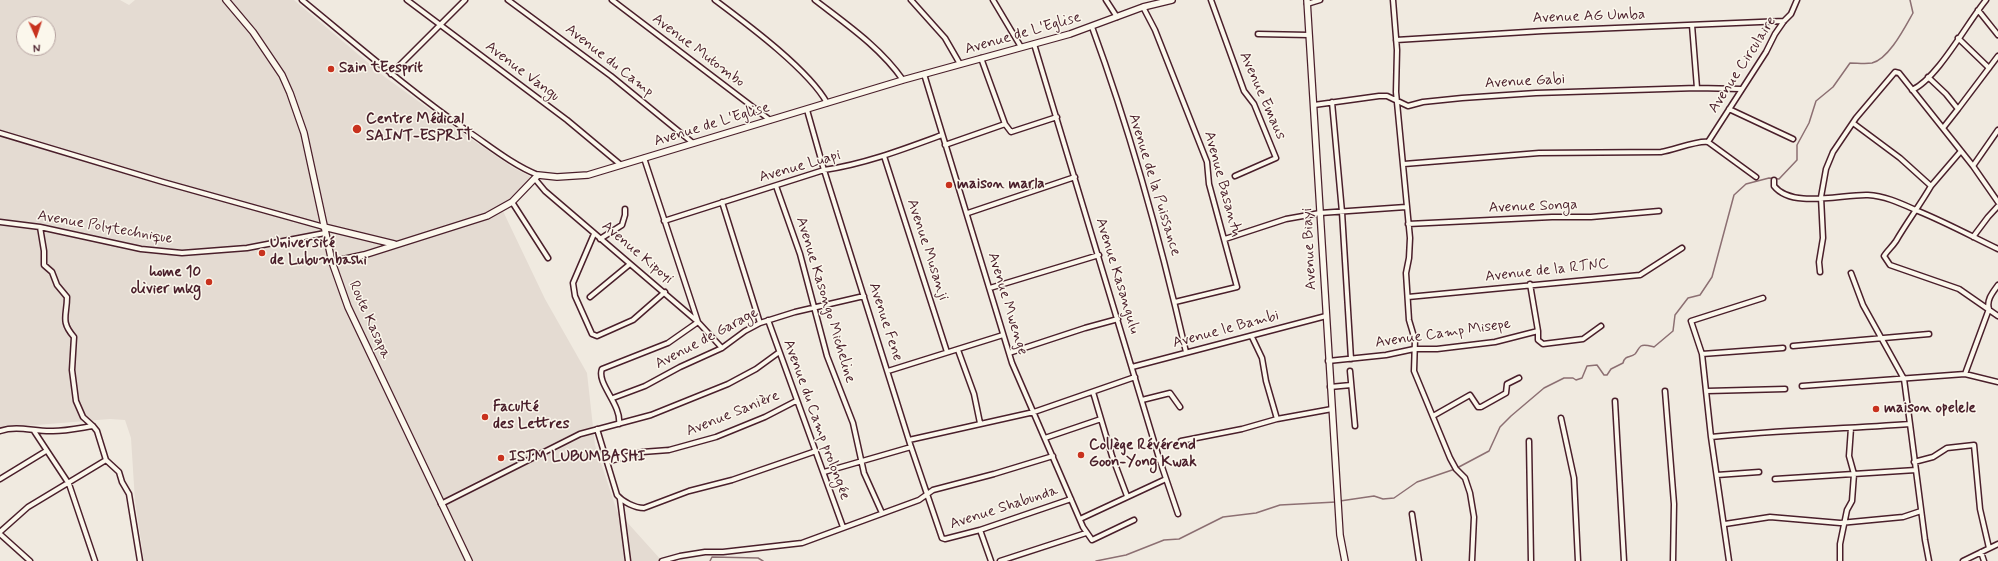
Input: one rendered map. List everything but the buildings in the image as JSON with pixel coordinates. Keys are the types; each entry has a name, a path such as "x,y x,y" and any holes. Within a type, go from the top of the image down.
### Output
{"street":[{"name":"Route Kasapa","path":"226,0 253,32 282,75 290,93 304,133 332,262 357,327 468,561"},
{"name":"Avenue de L'Eglise","path":"302,0 391,74 451,120 537,177 574,177 621,165 903,80 1092,27 1143,7 1172,0"},
{"name":"Avenue Vangu","path":"407,0 567,120 621,165"},
{"path":"391,74 465,0"},
{"name":"Avenue du Camp","path":"508,0 611,76 693,143"},
{"name":"Avenue Mutombo","path":"612,0 770,120"},
{"path":"715,0 799,69 822,94 827,104"},
{"path":"815,0 853,29 891,65 903,80"},
{"path":"911,0 945,38 960,64"},
{"path":"993,0 1021,47"},
{"path":"1106,0 1117,17"},
{"name":"Avenue Emaus","path":"1211,0 1244,91 1254,104 1276,158 1235,176"},
{"path":"1307,2 1320,0"},
{"path":"1393,0 1396,40 1397,101 1404,164 1406,207 1410,244 1406,273 1409,317 1415,336 1414,371 1450,458 1456,469 1465,478 1470,493 1474,517 1472,561"},
{"name":"Avenue Circulaire","path":"1708,142 1766,52 1784,20 1791,14 1796,0"},
{"path":"1912,90 1928,78 1986,0"},
{"name":"Avenue Biayi","path":"1307,2 1328,361 1340,535 1345,561"},
{"name":"Avenue Basantu","path":"1143,7 1155,30 1207,162 1209,184 1237,288 1175,302"},
{"path":"1978,10 1998,35"},
{"name":"Avenue AG Umba","path":"1396,40 1543,31 1784,20"},
{"path":"1692,25 1697,88"},
{"name":"Avenue de la Puissance","path":"1092,27 1122,119 1165,263 1186,352"},
{"path":"1258,34 1309,35"},
{"path":"1958,38 1989,68"},
{"name":"Avenue Kasangulu","path":"1034,44 1166,479 1178,514"},
{"path":"1942,128 1998,56"},
{"path":"981,58 1005,124 1011,132 1057,116"},
{"path":"1820,272 1819,262 1823,238 1821,197 1824,175 1830,158 1853,122 1895,72 1898,73 1973,166 1998,202"},
{"name":"Avenue Mwenge","path":"924,74 945,145 968,213 1003,335 1018,378 1086,533"},
{"path":"1928,78 1946,94 1958,109"},
{"name":"Avenue Gabi","path":"1314,105 1379,96 1387,96 1408,106 1423,102 1477,97 1697,88 1741,89"},
{"path":"1332,102 1342,212 1351,359"},
{"name":"Avenue Fene","path":"807,110 824,170 911,447 942,538 945,539"},
{"path":"1729,110 1793,139"},
{"path":"1853,122 1900,158 1931,186"},
{"path":"945,145 1005,124"},
{"path":"1973,166 1998,130"},
{"path":"0,133 163,182 324,227 396,244"},
{"name":"Avenue Luapi","path":"664,221 824,170 839,168 884,156 942,135"},
{"path":"1404,164 1539,153 1661,152 1678,149 1699,142 1708,142 1756,177"},
{"path":"1961,151 1931,186 1916,210 1903,226 1895,242 1884,256 1890,265 1959,289 1998,316"},
{"name":"Avenue Musanji","path":"884,156 947,352"},
{"path":"619,424 619,414 613,398 601,376 602,369 668,343 698,322 644,158"},
{"path":"332,262 364,255 475,220 498,211 512,202 537,177"},
{"name":"Avenue Kipoyi","path":"537,177 545,191 594,234 665,292 698,322 722,348"},
{"path":"968,213 1075,177"},
{"path":"1774,180 1775,188 1787,195 1798,198 1869,195 1896,201 1944,221 1998,249"},
{"name":"Avenue Kasongo Micheline","path":"776,186 800,254 827,356 853,423 863,460 864,473 882,513"},
{"path":"512,202 548,258"},
{"path":"722,202 760,323"},
{"path":"1973,237 1988,216 1998,206"},
{"path":"1225,239 1274,221 1320,213 1406,207"},
{"path":"600,238 622,225 625,209"},
{"name":"Avenue Songa","path":"1408,224 1552,217 1591,217 1659,211"},
{"name":"Avenue Polytechnique","path":"0,222 40,227 141,249 182,254 247,248 325,233"},
{"path":"40,227 44,251 44,265 52,272 56,285 67,297 64,321 67,329 74,337 75,341 71,359 76,402 83,418 94,426 99,435 106,460 119,472 122,482 129,494 140,561"},
{"path":"594,234 573,283 575,296 592,334 597,336 633,320 665,292"},
{"name":"Avenue de la RTNC","path":"1408,297 1530,284 1640,275 1682,248"},
{"path":"990,288 1099,255"},
{"path":"590,297 630,264"},
{"path":"1851,273 1863,305 1904,379 1914,462 1929,561"},
{"path":"1530,284 1540,343 1552,343 1584,338 1601,326"},
{"path":"1966,374 1988,309 1987,304 1998,285"},
{"name":"Avenue de Garage","path":"613,398 633,391 722,348 745,331 760,323 815,307 864,296"},
{"path":"1730,561 1711,437 1702,354 1691,322 1692,320 1763,298"},
{"name":"Avenue le Bambi","path":"1132,367 1186,352 1252,337 1326,316"},
{"path":"1010,353 1085,328 1118,319"},
{"name":"Avenue du Camp prolongée","path":"768,320 778,353 824,472 843,528"},
{"name":"Avenue Camp Misepe","path":"1328,361 1414,349 1437,349 1495,342 1538,331"},
{"path":"1793,346 1929,334"},
{"path":"888,371 1003,335"},
{"path":"1252,337 1262,358 1266,381 1277,419"},
{"path":"1702,354 1783,348"},
{"path":"958,350 974,394 980,424"},
{"path":"441,504 559,443 580,434 652,415 728,384 756,369 778,353"},
{"path":"1350,371 1355,426"},
{"path":"1802,386 1966,374 1998,382"},
{"path":"909,440 1034,412 1135,377"},
{"path":"1433,416 1470,395 1478,407 1481,407 1506,393 1507,384 1519,378"},
{"path":"1330,387 1351,385"},
{"path":"1707,391 1784,389"},
{"path":"1665,391 1674,504 1673,561"},
{"path":"1093,392 1112,456 1127,496"},
{"path":"1142,400 1170,393 1180,407"},
{"name":"Avenue Sanière","path":"607,462 642,452 669,450 716,437 765,417 796,401"},
{"path":"1615,401 1624,561"},
{"path":"1181,441 1242,429 1277,419 1332,409"},
{"path":"1561,418 1574,478 1578,561"},
{"path":"1045,438 1101,419"},
{"path":"1711,437 1753,433 1910,424"},
{"path":"0,431 19,428 34,431 54,432 94,426"},
{"path":"1840,561 1840,544 1847,510 1852,501 1854,474 1849,456 1851,428"},
{"path":"597,429 617,495 637,508 644,508 689,491 732,480 816,451"},
{"path":"34,431 68,484 95,561"},
{"path":"1529,441 1531,561"},
{"path":"1914,462 1933,457 1947,448 1974,445 1980,510 1989,548"},
{"path":"824,472 911,447"},
{"path":"0,479 46,451"},
{"path":"662,561 699,553 723,552 802,543 919,500 933,490 994,474 1053,456"},
{"path":"30,561 0,533 28,507 106,460"},
{"path":"1775,479 1916,470"},
{"path":"1717,475 1759,472"},
{"path":"1080,519 1166,479"},
{"path":"620,498 628,561"},
{"name":"Avenue Shabunda","path":"945,539 980,530 1071,499"},
{"path":"1724,524 1770,517 1787,517 1814,522 1845,523 1896,518 1921,511"},
{"path":"1412,514 1419,561"},
{"path":"1000,561 1086,533 1092,540 1134,520"},
{"path":"980,530 991,561"},
{"path":"1963,561 1998,544"},
{"path":"1980,552 1984,561"}],"shaded area":[{"name":"Université de Lubumbashi","path":"0,0 120,0 129,5 135,0 294,0 385,77 512,167 531,177 519,192 501,207 545,299 587,373 595,445 617,511 662,561 144,561 135,501 131,438 125,420 110,419 0,428"}],"waterway":[{"path":"1457,468 1489,451 1500,427 1544,388 1564,378 1573,378 1576,380 1582,378 1587,366 1597,365 1604,375 1607,375 1611,369 1623,363 1626,358 1635,354 1642,345 1654,347 1673,331 1675,315 1688,298 1700,295 1712,277 1734,195 1746,184 1769,178 1779,179 1797,160 1797,145 1809,123 1816,101 1833,87 1850,63 1872,63 1878,60 1890,49 1896,42 1913,13 1910,0"},
{"path":"1340,501 1374,496 1383,499 1394,498 1417,482 1455,469"},
{"path":"1096,561 1126,555 1164,540 1179,539 1223,517 1256,513 1280,505 1336,502"},
{"path":"710,561 712,557 758,558 763,561"}],"place":[{"name":"Sain tEesprit","path":"331,69"},
{"name":"Centre Médical SAINT-ESPRIT","path":"357,129"},
{"name":"maison marla","path":"949,185"},
{"name":"Université de Lubumbashi","path":"262,253"},
{"name":"home 10 olivier mkg","path":"209,282"},
{"name":"maison opelele","path":"1876,409"},
{"name":"Faculté des Lettres","path":"485,417"},
{"name":"Collège Révérend Goon-Yong Kwak","path":"1081,455"},
{"name":"ISTM LUBUMBASHI","path":"501,458"}]}
